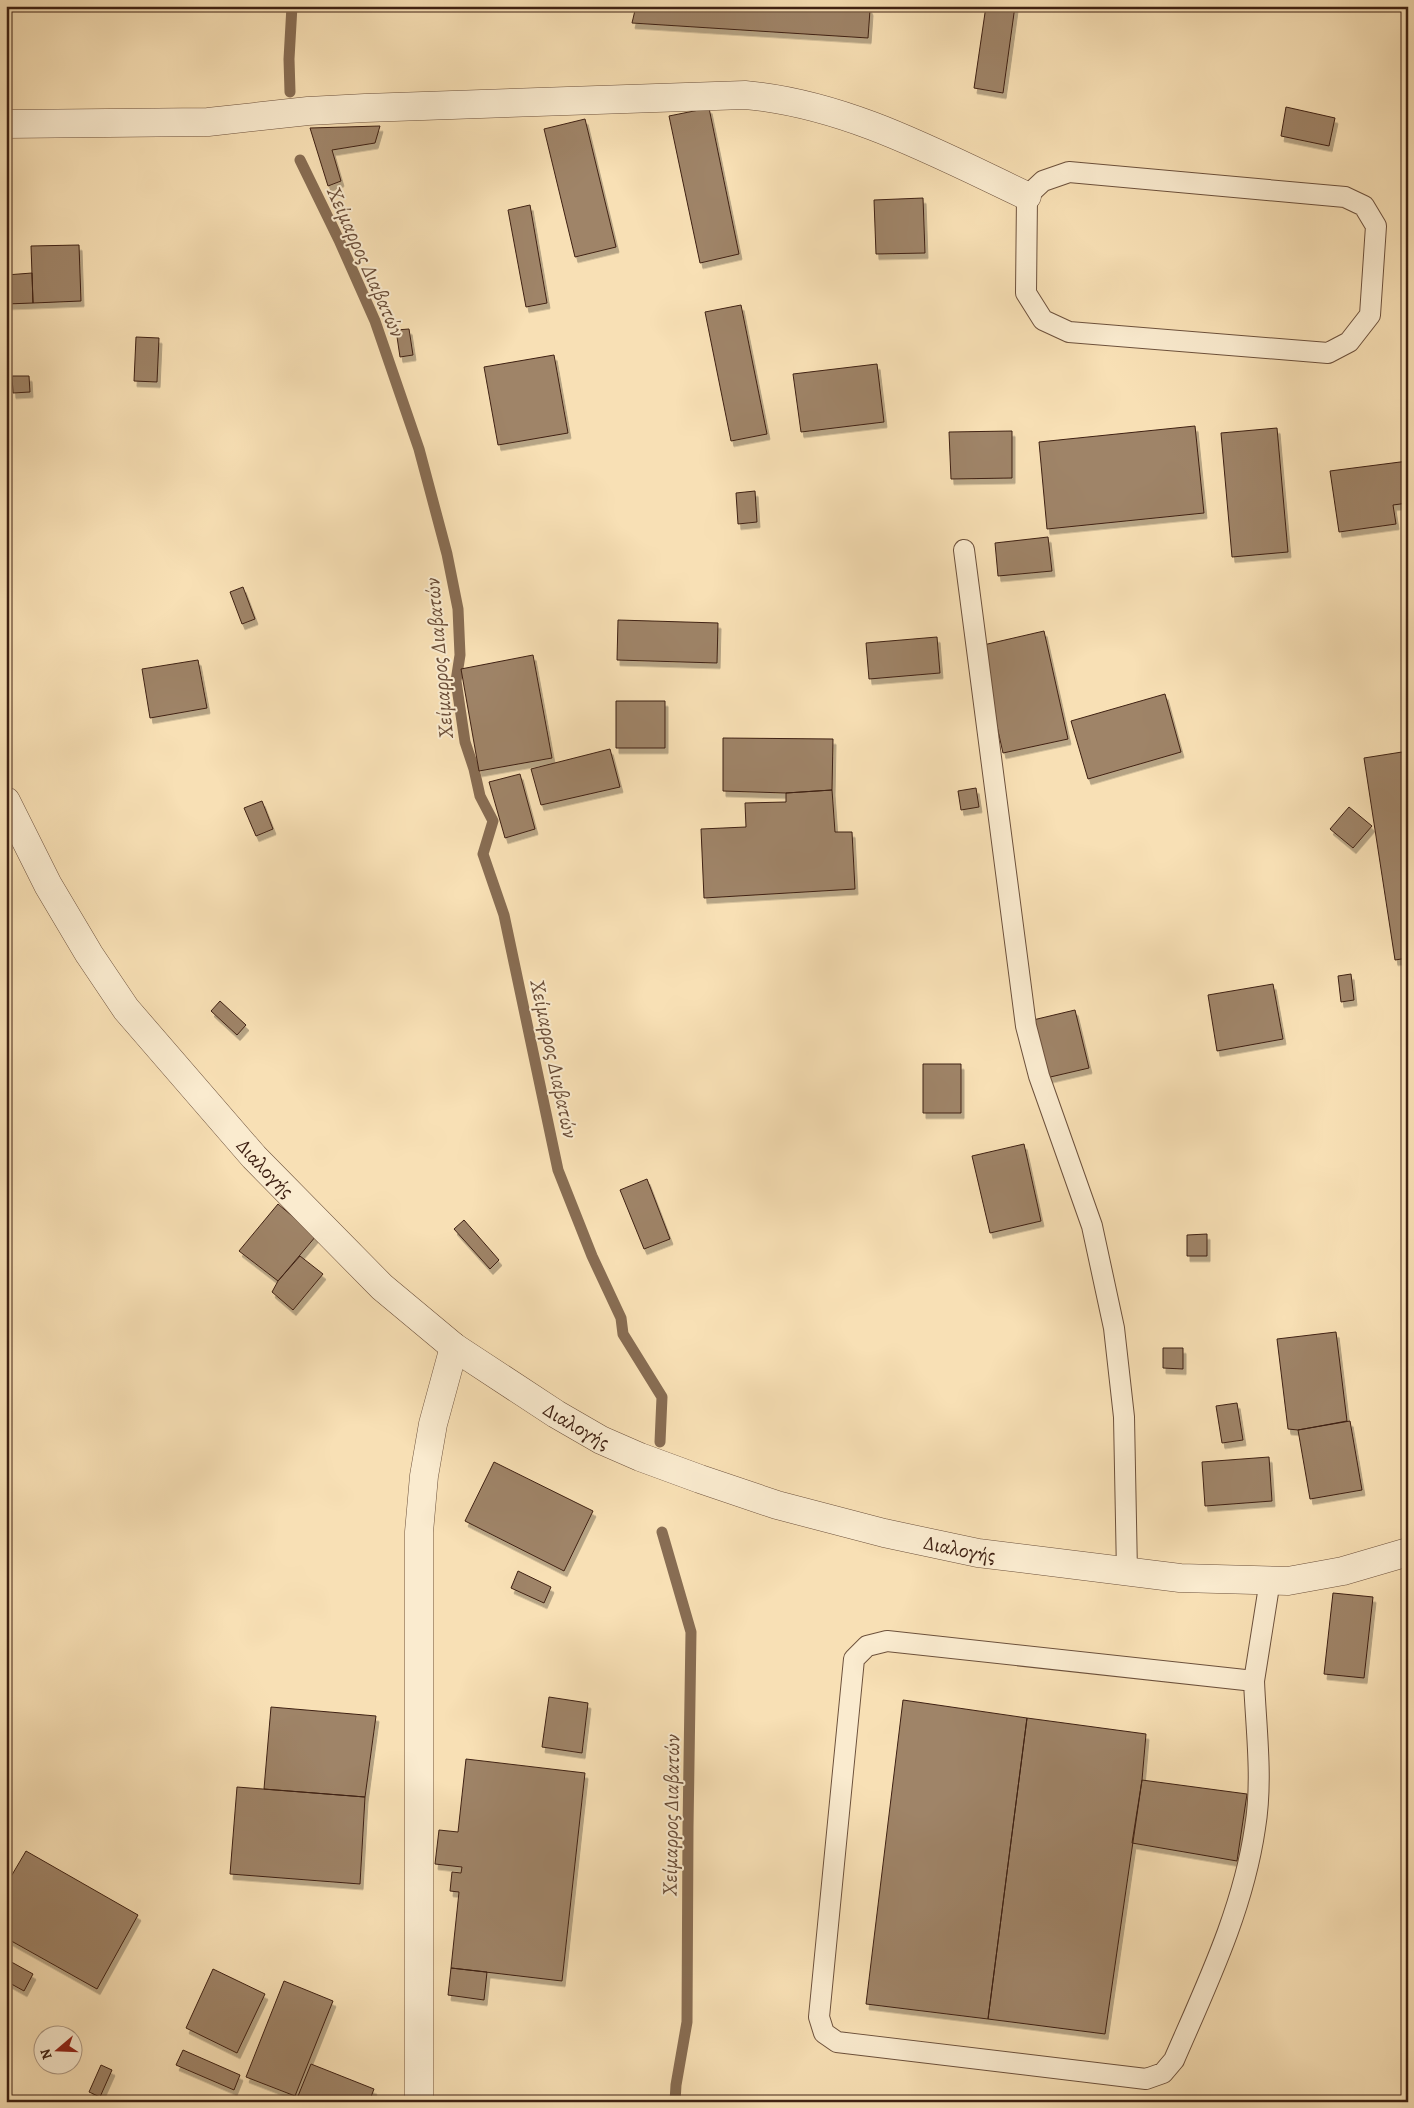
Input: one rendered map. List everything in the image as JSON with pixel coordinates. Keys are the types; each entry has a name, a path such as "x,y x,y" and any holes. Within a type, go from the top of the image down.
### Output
{"street":[{"path":"6,124 171,123 365,108 745,95 804,103 855,120 913,142 1026,196"},
{"name":"Διαλογής","path":"6,801 48,885 89,954 126,1009 254,1157 382,1287 454,1347 556,1414 601,1440 640,1457 777,1505 884,1533 978,1553 1127,1573 1180,1578 1288,1581 1343,1570 1408,1552"},
{"path":"419,2102 419,1532 424,1476 433,1424 454,1347"}],"lane":[{"path":"1069,172 1345,197 1364,206 1376,226 1370,315 1349,342 1328,353 1069,332 1043,320 1026,293 1026,196 1043,180 1069,172"},
{"path":"964,550 1026,1026 1039,1076 1092,1226 1114,1328 1124,1417 1127,1573"},
{"path":"1254,1681 887,1641 867,1646 854,1659 819,2017 824,2033 837,2042 1146,2079 1164,2073 1174,2060 1226,1941 1243,1888 1256,1828 1258,1796 1254,1681 1270,1580"}],"building":[{"path":"636,6 868,6 870,10 868,38 632,23"},
{"path":"986,6 1015,6 1003,93 974,88"},
{"path":"1286,107 1335,118 1329,146 1281,136"},
{"path":"709,108 739,254 700,263 669,116"},
{"path":"585,119 616,247 575,257 544,129"},
{"path":"380,126 375,143 332,150 341,181 328,186 310,128"},
{"path":"923,198 925,253 876,254 874,200"},
{"path":"530,205 547,303 526,307 508,210"},
{"path":"79,245 81,301 33,303 31,246"},
{"path":"32,273 33,303 6,304 6,275"},
{"path":"741,305 767,434 731,441 705,312"},
{"path":"409,329 413,355 400,357 396,330"},
{"path":"136,337 159,338 157,382 134,381"},
{"path":"554,355 568,433 498,445 484,367"},
{"path":"877,364 884,422 801,432 793,374"},
{"path":"12,376 29,376 30,392 13,393"},
{"path":"1195,426 1204,513 1047,529 1039,442"},
{"path":"1277,428 1288,552 1232,557 1221,433"},
{"path":"1012,431 1012,478 951,479 949,432"},
{"path":"1408,461 1408,503 1393,505 1396,524 1339,532 1330,471"},
{"path":"755,491 757,522 738,524 736,493"},
{"path":"1048,537 1052,571 998,576 995,543"},
{"path":"243,587 255,619 242,624 230,592"},
{"path":"618,620 718,623 717,663 617,660"},
{"path":"1044,631 1068,739 1003,753 979,646"},
{"path":"937,637 940,673 869,679 866,643"},
{"path":"533,655 552,758 479,771 461,669"},
{"path":"198,660 207,708 150,718 142,669"},
{"path":"1165,694 1181,752 1088,779 1071,721"},
{"path":"616,701 665,701 665,748 616,748"},
{"path":"723,738 833,739 832,790 786,793 723,791"},
{"path":"610,749 620,787 541,805 531,769"},
{"path":"1402,752 1408,787 1408,958 1395,960 1364,758"},
{"path":"520,774 535,829 505,838 489,782"},
{"path":"976,788 979,807 961,810 958,791"},
{"path":"832,790 835,832 852,832 855,889 704,898 701,829 746,827 745,803 786,802 786,793"},
{"path":"262,801 273,829 256,836 244,808"},
{"path":"1349,807 1372,826 1353,848 1330,829"},
{"path":"1351,974 1354,1000 1341,1002 1338,976"},
{"path":"1273,984 1283,1039 1217,1051 1208,995"},
{"path":"220,1001 246,1025 237,1035 211,1011"},
{"path":"1075,1010 1089,1068 1046,1078 1033,1020"},
{"path":"923,1064 961,1064 961,1113 923,1113"},
{"path":"1024,1144 1041,1221 990,1233 972,1156"},
{"path":"647,1179 670,1239 644,1249 620,1190"},
{"path":"278,1204 316,1236 278,1281 239,1251"},
{"path":"464,1220 499,1260 490,1269 454,1229"},
{"path":"1207,1234 1207,1256 1187,1256 1187,1235"},
{"path":"300,1256 323,1274 293,1310 272,1292 278,1281"},
{"path":"1336,1332 1347,1421 1298,1430 1288,1429 1277,1339"},
{"path":"1163,1348 1183,1348 1183,1369 1163,1368"},
{"path":"1237,1403 1243,1440 1222,1443 1216,1406"},
{"path":"1350,1421 1362,1490 1310,1499 1298,1430"},
{"path":"1269,1457 1272,1501 1205,1506 1202,1462"},
{"path":"494,1462 593,1511 564,1571 465,1521"},
{"path":"518,1571 551,1587 544,1603 511,1588"},
{"path":"1333,1593 1373,1597 1364,1678 1324,1674"},
{"path":"549,1697 588,1703 582,1753 542,1747"},
{"path":"903,1700 1027,1718 988,2019 866,2004"},
{"path":"271,1707 376,1716 365,1797 264,1789"},
{"path":"1027,1718 1146,1734 1142,1780 1105,2034 988,2019"},
{"path":"466,1759 585,1773 562,1981 451,1968 459,1892 450,1891 452,1872 461,1873 462,1867 435,1864 439,1830 458,1832"},
{"path":"1142,1780 1247,1794 1237,1861 1132,1843"},
{"path":"237,1787 365,1797 360,1884 230,1874"},
{"path":"26,1851 138,1915 97,1989 6,1938 6,1885"},
{"path":"6,1959 33,1974 24,1991 6,1981"},
{"path":"451,1968 487,1972 484,2000 448,1995"},
{"path":"213,1969 265,1994 237,2053 186,2028"},
{"path":"284,1981 333,2001 295,2096 246,2077"},
{"path":"183,2050 240,2075 234,2090 176,2065"},
{"path":"311,2064 374,2089 369,2102 296,2101"},
{"path":"101,2065 112,2070 100,2097 89,2092"}],"waterway":[{"name":"Χείμαρρος Διαβατών","path":"290,92 289,59 292,6"},
{"name":"Χείμαρρος Διαβατών","path":"300,160 339,240 375,321 419,449 447,554 458,609 460,655 456,681 465,742 480,796 493,821 483,854 504,915 558,1170 592,1256 621,1318 623,1334 662,1397 660,1442"},
{"name":"Χείμαρρος Διαβατών","path":"662,1532 691,1632 687,2022 676,2085 675,2102"}]}
